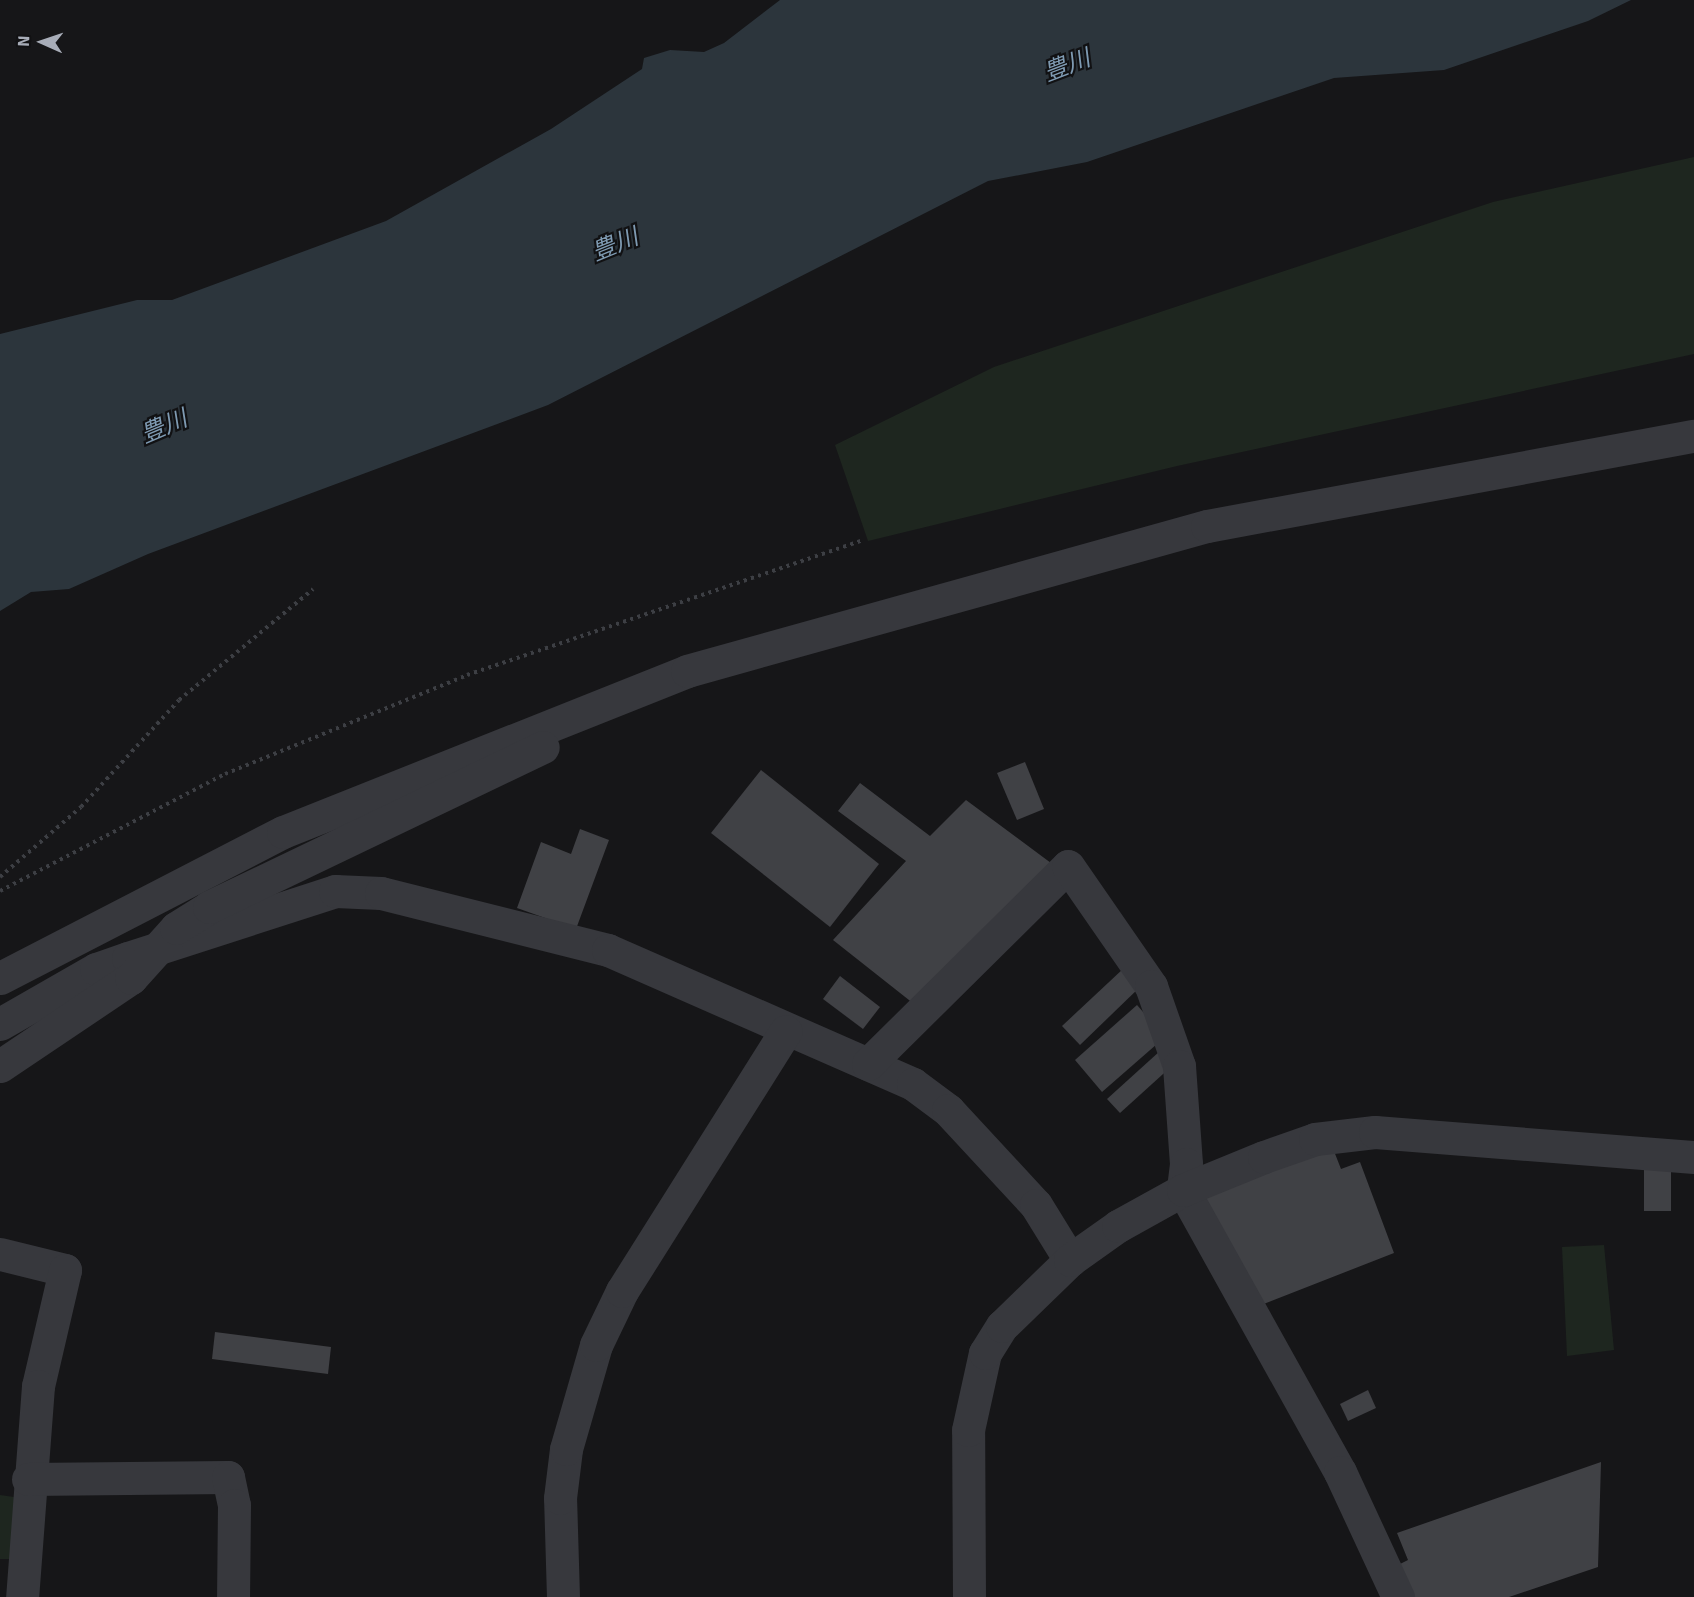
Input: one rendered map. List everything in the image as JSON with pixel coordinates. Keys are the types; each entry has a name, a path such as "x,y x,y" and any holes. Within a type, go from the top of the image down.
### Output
{"street":[{"path":"0,978 283,832 687,671 1207,526 1694,436"},
{"path":"0,1066 131,978 160,952 176,928 209,907 517,763 550,743 567,719"},
{"path":"868,1064 1068,866 1151,986 1179,1066 1186,1164 1183,1190 1340,1472 1398,1597"},
{"path":"0,1024 96,969 160,952 335,891 381,892 608,950 715,994 786,1031 913,1084 948,1110 1036,1205 1070,1260"},
{"path":"563,1597 560,1498 566,1449 596,1345 622,1291 786,1031"},
{"path":"969,1597 968,1430 985,1353 1002,1326 1070,1260 1183,1190 1315,1139 1375,1132 1694,1157"},
{"path":"0,1254 65,1270 38,1386 28,1479 22,1597"},
{"path":"28,1479 228,1477 234,1506 233,1597"}],"path":[{"path":"0,891 225,774 467,675 861,541"},
{"path":"0,877 81,807 179,700 313,589"}],"shaded area":[{"path":"1694,157 1694,354 1177,466 868,541 835,445 994,367 1493,202"},
{"path":"1604,1245 1614,1350 1567,1356 1562,1247"},
{"path":"0,1495 21,1498 17,1559 0,1559"}],"water":[{"name":"豊川","path":"780,0 1631,0 1588,21 1444,70 1334,78 1087,162 988,181 548,405 148,554 69,589 31,592 0,611 0,334 137,300 172,300 386,221 551,129 642,69 644,58 670,50 704,52 724,43"}],"building":[{"path":"1025,762 1044,809 1017,820 997,773"},
{"path":"761,770 879,864 830,927 711,833"},
{"path":"860,783 930,836 966,800 1055,866 914,1004 833,940 906,861 838,811"},
{"path":"580,829 609,840 576,929 517,908 541,842 571,854"},
{"path":"1124,968 1141,986 1080,1045 1062,1026"},
{"path":"840,976 880,1007 863,1029 823,999"},
{"path":"1137,1005 1165,1037 1102,1092 1075,1060"},
{"path":"1160,1051 1173,1065 1120,1113 1107,1099"},
{"path":"1332,1146 1341,1169 1360,1162 1394,1253 1261,1305 1200,1197"},
{"path":"1644,1169 1671,1169 1671,1211 1644,1211"},
{"path":"215,1332 331,1347 328,1374 212,1359"},
{"path":"1368,1390 1376,1408 1348,1421 1340,1404"},
{"path":"1601,1462 1598,1567 1509,1597 1414,1597 1398,1565 1408,1560 1397,1533"}]}
